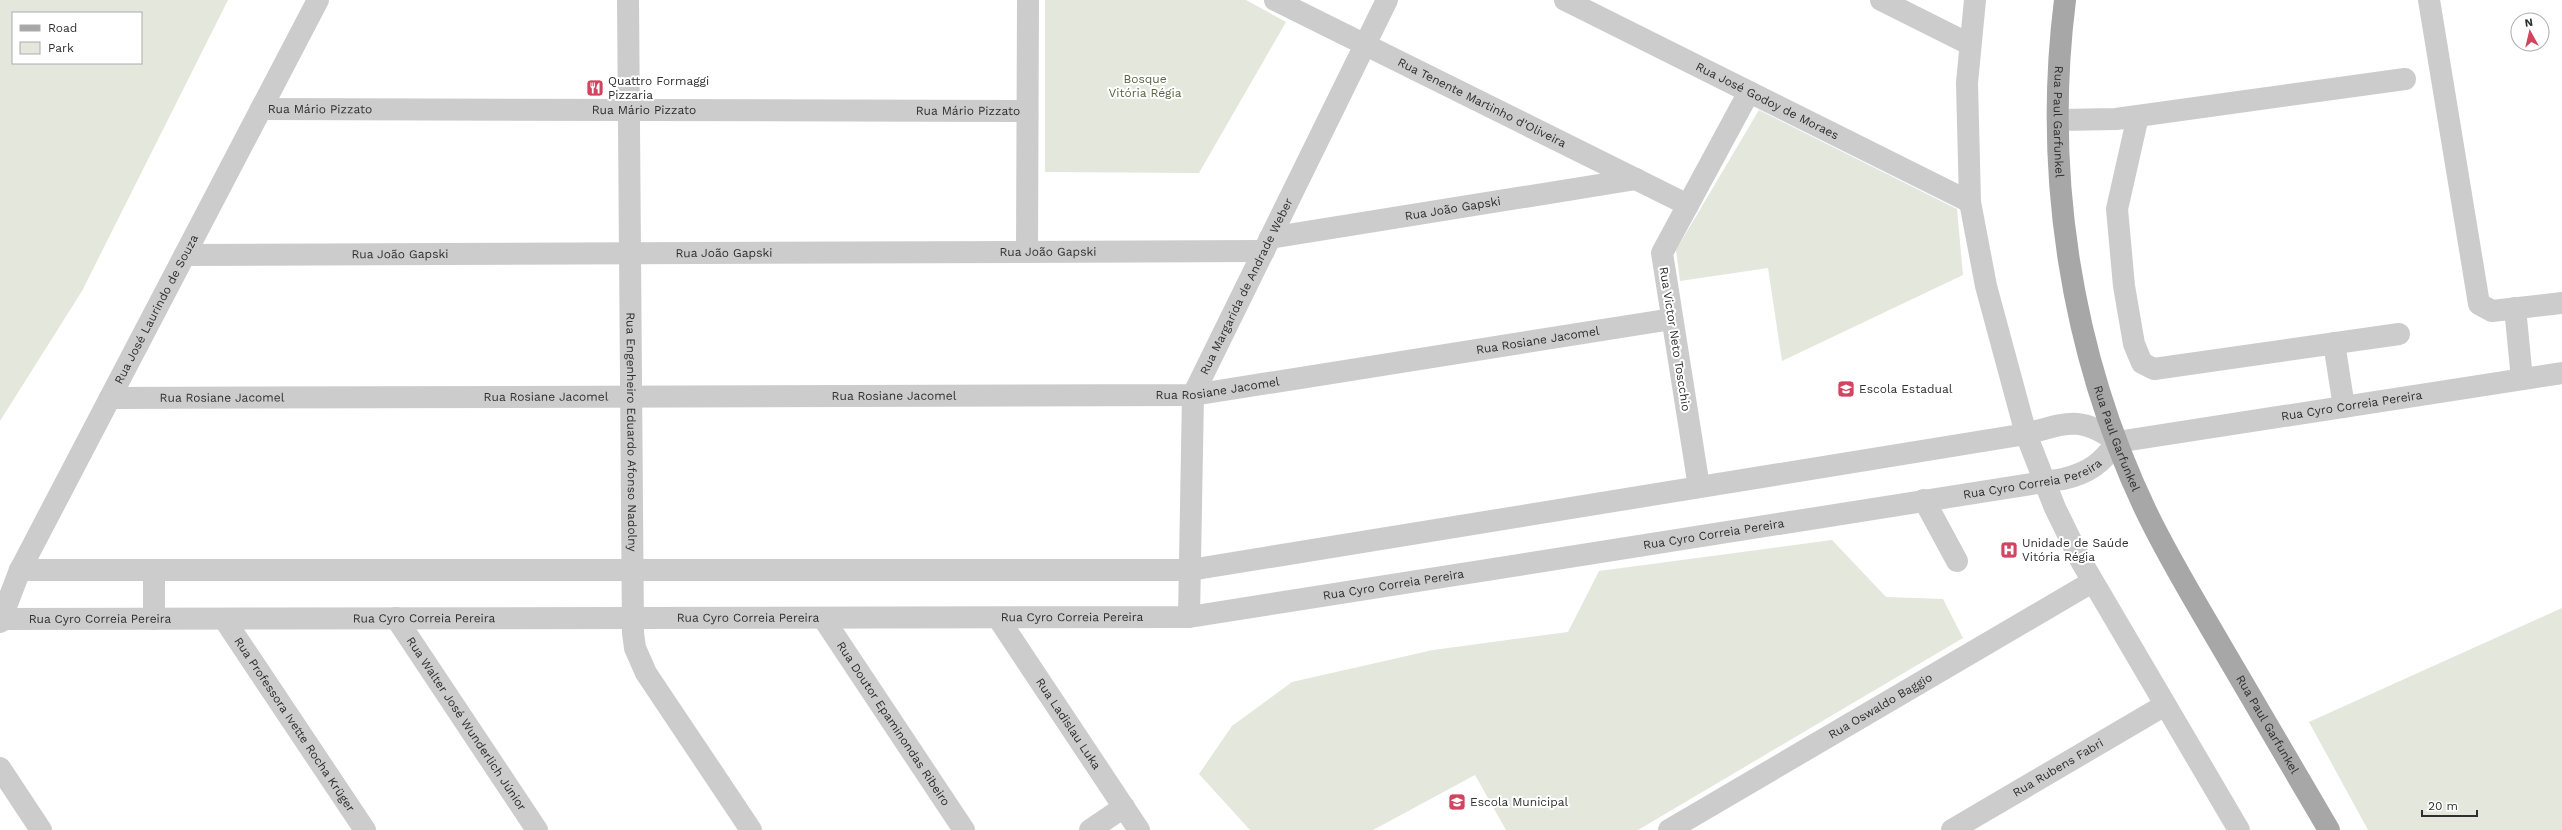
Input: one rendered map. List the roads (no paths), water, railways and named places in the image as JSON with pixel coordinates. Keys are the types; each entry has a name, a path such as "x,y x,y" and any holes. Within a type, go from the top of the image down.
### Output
{"main road":[{"name":"Rua Paul Garfunkel","path":"2065,0 2059,120 2062,203 2074,293 2085,340 2117,442 2146,513 2168,554 2329,830"}],"street":[{"name":"Rua José Laurindo de Souza","path":"0,620 20,570 318,0"},
{"name":"Rua Engenheiro Eduardo Afonso Nadolny","path":"628,0 632,618 635,648 646,673 751,830"},
{"path":"1026,252 1028,0"},
{"name":"Rua Tenente Martinho d'Oliveira","path":"1275,0 1688,205"},
{"name":"Rua Margarida de Andrade Weber","path":"1189,617 1192,395 1387,0"},
{"name":"Rua José Godoy de Moraes","path":"1565,0 1970,202"},
{"path":"1881,0 1969,44"},
{"path":"1975,0 1969,44 1966,130 1970,202 1986,286 2026,434 2044,482 2066,533 2092,582 2236,829"},
{"path":"2429,0 2479,304 2492,311 2562,303"},
{"path":"2059,120 2116,119 2405,79"},
{"name":"Rua Victor Neto Toscchio","path":"1699,487 1662,253 1749,92"},
{"name":"Rua Mário Pizzato","path":"261,109 1027,111"},
{"path":"2138,116 2117,209 2131,330 2134,344 2142,363 2154,369 2399,334"},
{"name":"Rua João Gapski","path":"185,255 1026,252 1267,244 1636,179"},
{"path":"2515,308 2522,379"},
{"name":"Rua Rosiane Jacomel","path":"110,398 1192,395 1672,319"},
{"path":"2334,343 2344,407"},
{"name":"Rua Cyro Correia Pereira","path":"0,620 224,618 1189,617 2044,482 2080,475 2096,467 2106,458 2117,442 2562,373"},
{"path":"20,570 1190,570 2026,434 2066,424 2084,423 2099,429 2117,442"},
{"path":"1924,500 1956,561"},
{"path":"154,570 154,619"},
{"name":"Rua Oswaldo Baggio","path":"1673,829 2092,582"},
{"name":"Rua Professora Ivette Rocha Krüger","path":"224,618 365,830"},
{"name":"Rua Walter José Wunderlich Júnior","path":"396,618 536,830"},
{"name":"Rua Doutor Epaminondas Ribeiro","path":"823,618 964,830"},
{"name":"Rua Ladislau Luka","path":"998,618 1139,830"},
{"name":"Rua Rubens Fabri","path":"1952,830 2165,705"},
{"path":"0,768 41,830"},
{"path":"1090,830 1124,807"}],"place":[{"name":"Quattro Formaggi Pizzaria","path":"595,88"},
{"name":"Escola Estadual","path":"1846,389"},
{"name":"Unidade de Saúde Vitória Régia","path":"2009,550"},
{"name":"Escola Municipal","path":"1457,802"}],"park label":[{"name":"Bosque Vitória Régia","path":"1145,86"}]}
